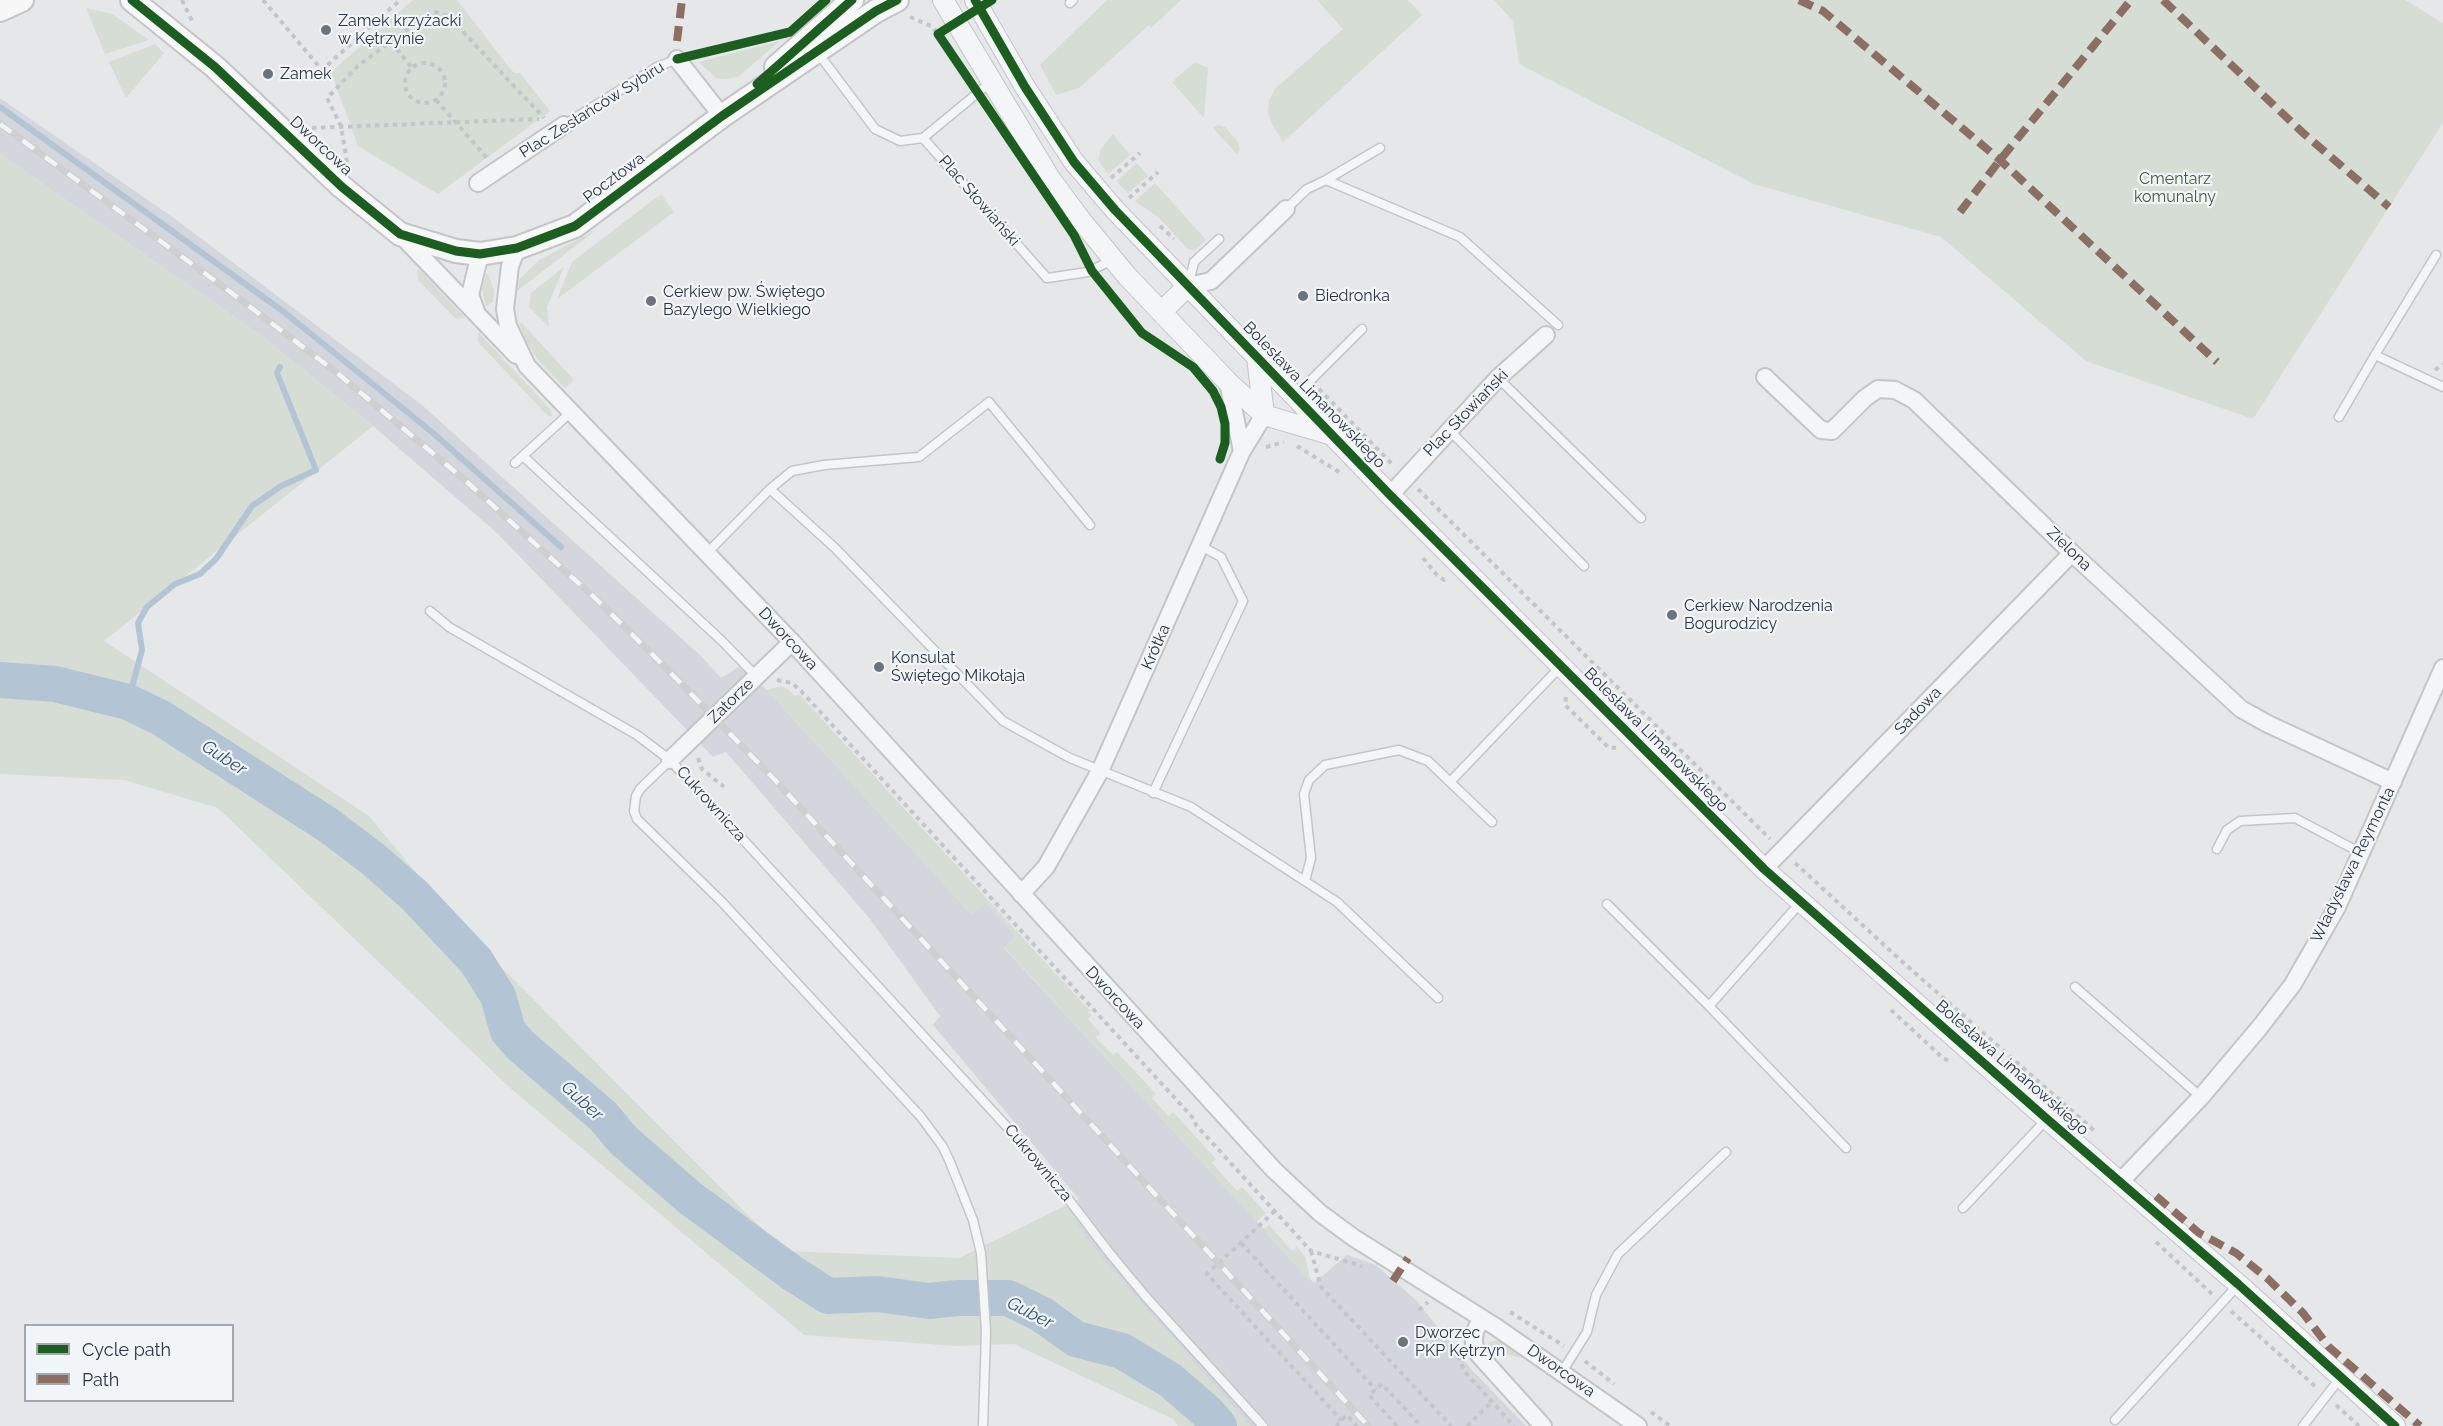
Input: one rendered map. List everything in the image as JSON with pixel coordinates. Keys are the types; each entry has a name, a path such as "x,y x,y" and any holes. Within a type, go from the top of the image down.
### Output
{"main road":[{"path":"0,10 22,0"},
{"name":"Dworcowa","path":"132,0 215,67 342,187 400,234 456,251 480,254 517,248"},
{"name":"Pocztowa","path":"722,116 806,38 852,0"},
{"name":"Pocztowa","path":"517,248 575,226 722,116 876,11 901,9"}],"street":[{"name":"Bolesława Limanowskiego","path":"943,0 1049,177 1113,260 1228,382 1264,415 1332,435"},
{"name":"Bolesława Limanowskiego","path":"975,0 1025,87 1074,162 1115,210 1390,495 1764,869 2238,1284 2395,1426"},
{"name":"Plac Zesłańców Sybiru","path":"676,59 722,116"},
{"name":"Plac Zesłańców Sybiru","path":"478,183 564,125"},
{"path":"1161,312 1188,286 1211,281 1286,209"},
{"path":"400,234 527,366"},
{"name":"Dworcowa","path":"517,248 510,266 505,309 508,326 527,366 792,642 1294,1190 1354,1238 1482,1318 1638,1426"},
{"path":"478,315 470,295 480,254"},
{"name":"Plac Słowiański","path":"1390,495 1498,378 1552,330"},
{"path":"1257,357 1264,415"},
{"name":"Zielona","path":"1765,377 1821,430 1832,431 1865,398 1878,389 1895,390 1914,400 2072,553 2241,709 2268,724 2393,782"},
{"path":"1228,382 1242,451"},
{"name":"Krótka","path":"1021,894 1046,867 1100,771 1242,451 1264,415"},
{"name":"Sadowa","path":"1764,869 2072,553"},
{"name":"Zatorze","path":"670,760 792,642"},
{"name":"Władysława Reymonta","path":"2120,1182 2201,1097 2293,984 2337,907 2443,668"},
{"path":"1482,1318 1475,1331 1476,1350 1543,1426"}],"lane":[{"path":"818,52 875,129 900,141 923,138 991,82"},
{"name":"Plac Zesłańców Sybiru","path":"564,125 657,67 676,59"},
{"name":"Plac Słowiański","path":"923,138 1047,278 1088,272 1113,260"},
{"path":"1286,209 1307,189 1380,148"},
{"path":"1326,180 1460,237 1552,330"},
{"path":"1188,286 1194,262 1219,239"},
{"path":"2339,417 2374,355 2436,255"},
{"path":"1294,396 1362,329"},
{"path":"2374,355 2443,387"},
{"path":"1498,378 1641,518"},
{"path":"707,553 770,489 792,471 824,465 919,457 988,402 1090,525"},
{"path":"514,463 572,411"},
{"path":"1449,429 1584,566"},
{"path":"523,456 722,641 756,676"},
{"path":"770,489 835,548 1003,721 1070,758 1191,807 1337,902 1438,998"},
{"path":"1153,793 1243,601 1221,557 1201,546"},
{"path":"430,611 449,627 637,735 670,760"},
{"path":"1450,782 1562,666"},
{"path":"1305,881 1311,858 1304,794 1309,780 1324,765 1399,750 1428,761 1492,822"},
{"name":"Cukrownicza","path":"983,1426 986,1331 981,1253 973,1220 943,1147 921,1117 722,902 637,819 634,811 636,796 640,789 670,760 1019,1140 1146,1297 1263,1426"},
{"path":"2217,849 2227,830 2240,821 2295,818 2361,853"},
{"path":"1709,1006 1801,902"},
{"path":"1607,904 1846,1148"},
{"path":"2075,987 2201,1097"},
{"path":"1963,1208 2047,1119"},
{"path":"1562,1372 1587,1332 1596,1294 1618,1254 1726,1152"},
{"path":"2115,1420 2238,1284"},
{"path":"2303,1426 2342,1377"}],"path":[{"path":"182,0 197,31"},
{"path":"263,0 322,70 400,0"},
{"path":"901,9 931,26 938,34"},
{"path":"347,164 341,126 327,98 358,66 432,11 448,16 544,119"},
{"path":"391,42 412,68"},
{"path":"424,63 441,71 444,77 444,90 436,100 423,102 411,97 406,79 412,68 424,63"},
{"path":"436,100 490,161"},
{"path":"312,128 544,119 564,125"},
{"path":"1108,180 1140,153"},
{"path":"1127,199 1158,172"},
{"path":"1103,174 1114,187"},
{"path":"1120,193 1136,206"},
{"path":"1153,220 1194,262"},
{"path":"1310,380 1782,851 1907,966 2096,1132"},
{"path":"773,682 786,681 801,691 1196,1120 1196,1125 1311,1251 1321,1287 1451,1426"},
{"path":"699,753 698,762 702,769 724,787"},
{"path":"1275,1211 1207,1274 1342,1421"},
{"path":"1241,1243 1376,1390"},
{"path":"1311,1251 1372,1269"},
{"path":"1419,1297 1435,1306"},
{"path":"1419,1310 1428,1302"},
{"path":"1457,1353 1465,1372 1514,1426"},
{"path":"1397,1426 1369,1395 1382,1384 1421,1426"},
{"path":"1467,1426 1492,1402"},
{"path":"1336,1426 1347,1415 1357,1426"}],"shaded area":[{"path":"0,98 174,218 423,406 701,656 721,678 739,667 767,690 971,914 985,902 1016,936 1004,948 1314,1283 1347,1255 1376,1265 1416,1300 1472,1370 1526,1426 1250,1426 1108,1266 1077,1226 1079,1199 933,1025 940,1016 870,919 726,752 713,757 497,533 373,426 259,334 0,154"}],"green space":[{"path":"413,0 457,0 514,73 520,73 550,111 438,194 358,146 331,72"},
{"path":"1107,0 1181,0 1151,28 1149,25 1079,88 1056,95 1040,65"},
{"path":"1317,0 1408,0 1422,15 1283,142 1268,113 1269,100 1275,89 1343,29"},
{"name":"Cmentarz komunalny","path":"1494,0 2405,0 2443,23 2443,123 2253,419 2086,361 1941,237 1754,184 1519,64 1513,21"},
{"path":"86,8 112,14 149,40 105,54"},
{"path":"780,41 738,77 716,78 699,62"},
{"path":"155,44 164,53 126,98 109,62"},
{"path":"1195,62 1208,68 1204,118 1172,82"},
{"path":"1218,125 1225,127 1238,142 1240,149 1237,154 1213,128"},
{"path":"1113,134 1130,155 1108,174 1098,160 1101,149"},
{"path":"0,154 259,334 373,426 104,641 369,816 458,924 784,1251 959,1258 1079,1199 1077,1226 1116,1275 1250,1426 1178,1426 1173,1419 1014,1344 956,1346 804,1335 508,1086 218,808 124,780 0,774"},
{"path":"1137,163 1148,176 1128,193 1116,181"},
{"path":"1155,183 1206,240 1195,250 1188,249 1158,217 1135,201"},
{"path":"661,194 674,212 557,299 572,262"},
{"path":"596,230 517,291 519,280 539,260"},
{"path":"564,267 547,307 549,327 529,307 531,293"},
{"path":"419,269 465,318 456,319 418,280 417,271"},
{"path":"486,274 494,290 493,302 486,306 482,289"},
{"path":"519,323 522,323 574,380 565,388 537,359"},
{"path":"478,332 551,410 552,416 548,416 478,342"},
{"path":"781,686 795,696 799,694 1090,1011 1088,1012 1091,1016 1088,1019 1100,1033 1096,1038 1113,1055 1117,1052 1156,1094 1152,1098 1168,1116 1173,1112 1216,1159 1212,1163 1237,1191 1242,1187 1266,1213 1256,1222 1004,947 1015,936 986,903 971,915 767,690"},
{"path":"1269,1225 1292,1251 1297,1247 1305,1256 1311,1283 1263,1230"},
{"path":"1498,1340 1527,1359 1485,1349 1489,1342"}],"waterway":[{"path":"0,107 284,312 433,433 561,547"},
{"path":"128,702 142,650 138,623 147,607 175,584 200,574 216,559 252,506 281,486 316,470 277,373 280,367"},
{"name":"Guber","path":"0,680 55,684 128,702 161,718 328,825 373,859 414,895 476,961 498,996 508,1031 520,1045 603,1116 623,1140 690,1198 792,1273 828,1296 877,1294 929,1301 958,1298 1008,1298 1041,1314 1076,1339 1122,1351 1170,1380 1207,1412 1219,1426"}],"railway":[{"path":"0,124 336,372 467,482 595,598 775,780 1368,1426"}],"marked path":[{"path":"677,41 682,0"},
{"path":"1799,0 1823,11 2000,160 2217,362"},
{"path":"1960,212 2131,0"},
{"path":"2163,0 2302,132 2389,207"},
{"path":"2156,1196 2199,1233 2236,1253 2268,1279 2303,1313 2329,1347 2420,1426"},
{"path":"1393,1281 1408,1258"}],"cycle path":[{"path":"132,0 215,67 342,187 400,234 456,251 480,254 517,248 575,226 722,116 876,11 897,0"},
{"path":"677,59 790,32 826,0"},
{"path":"757,84 852,0"},
{"path":"975,0 1025,87 1074,162 1115,210 1390,495 1764,869 2238,1284 2395,1426"},
{"path":"992,0 938,34 1074,235 1092,271 1142,333 1193,367 1213,391 1221,407 1225,424 1225,443 1220,459"}],"place":[{"name":"Zamek krzyżacki w Kętrzynie","path":"326,30"},
{"name":"Zamek","path":"268,74"},
{"name":"Biedronka","path":"1303,296"},
{"name":"Cerkiew pw. Świętego Bazylego Wielkiego","path":"651,301"},
{"name":"Cerkiew Narodzenia Bogurodzicy","path":"1672,615"},
{"name":"Konsulat Świętego Mikołaja","path":"879,667"},
{"name":"Dworzec PKP Kętrzyn","path":"1403,1342"}]}
